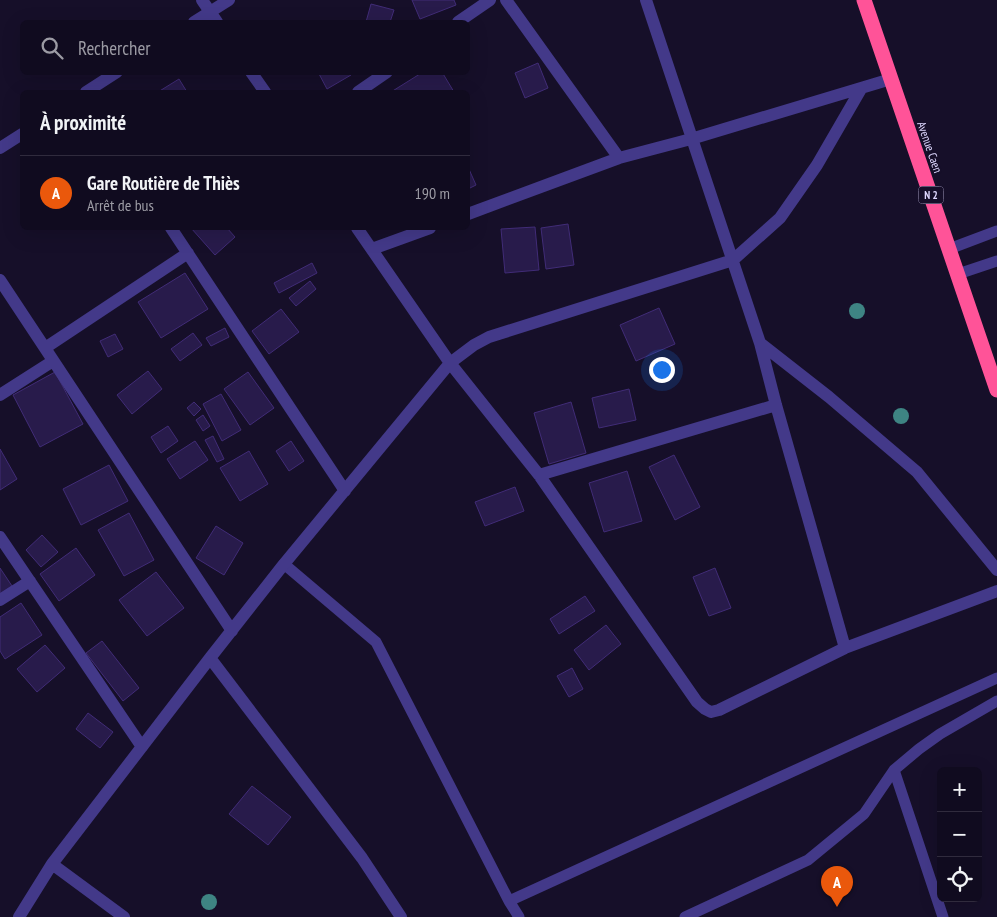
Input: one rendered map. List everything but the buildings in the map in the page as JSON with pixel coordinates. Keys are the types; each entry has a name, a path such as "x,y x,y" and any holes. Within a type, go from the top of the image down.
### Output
{"highway":[{"name":"Avenue Caen","path":"864,0 997,390"}],"street":[{"path":"202,0 214,17 228,0"},
{"path":"461,20 490,0"},
{"path":"506,0 619,158"},
{"path":"646,0 760,343 845,648"},
{"path":"89,90 112,75"},
{"path":"253,75 264,90"},
{"path":"361,90 382,75"},
{"path":"470,213 619,158 691,139 891,80"},
{"path":"19,917 52,864 210,658 284,564 450,363 474,345 489,337 733,260 780,218 817,165 861,88"},
{"path":"0,148 20,135"},
{"path":"172,230 345,491"},
{"path":"358,230 450,363 539,476 697,702 704,709 711,712 719,710 845,648 997,591"},
{"path":"372,249 424,230"},
{"path":"45,348 188,253"},
{"path":"0,280 232,631"},
{"path":"760,343 829,397 917,472 997,570"},
{"path":"0,395 53,361"},
{"path":"539,476 776,405"},
{"path":"0,537 142,747"},
{"path":"0,600 30,581"},
{"path":"210,658 362,858 401,917"},
{"path":"52,864 124,917"}],"lane":[{"path":"949,249 997,231"},
{"path":"958,274 997,261"},
{"path":"284,564 376,642 509,901 520,917"},
{"path":"509,901 997,678"},
{"path":"685,917 808,860 864,814 894,770 933,739 997,701"},
{"path":"894,770 943,917"}],"place":[{"name":"Gare Routière de Thiès","path":"837,907"}]}
